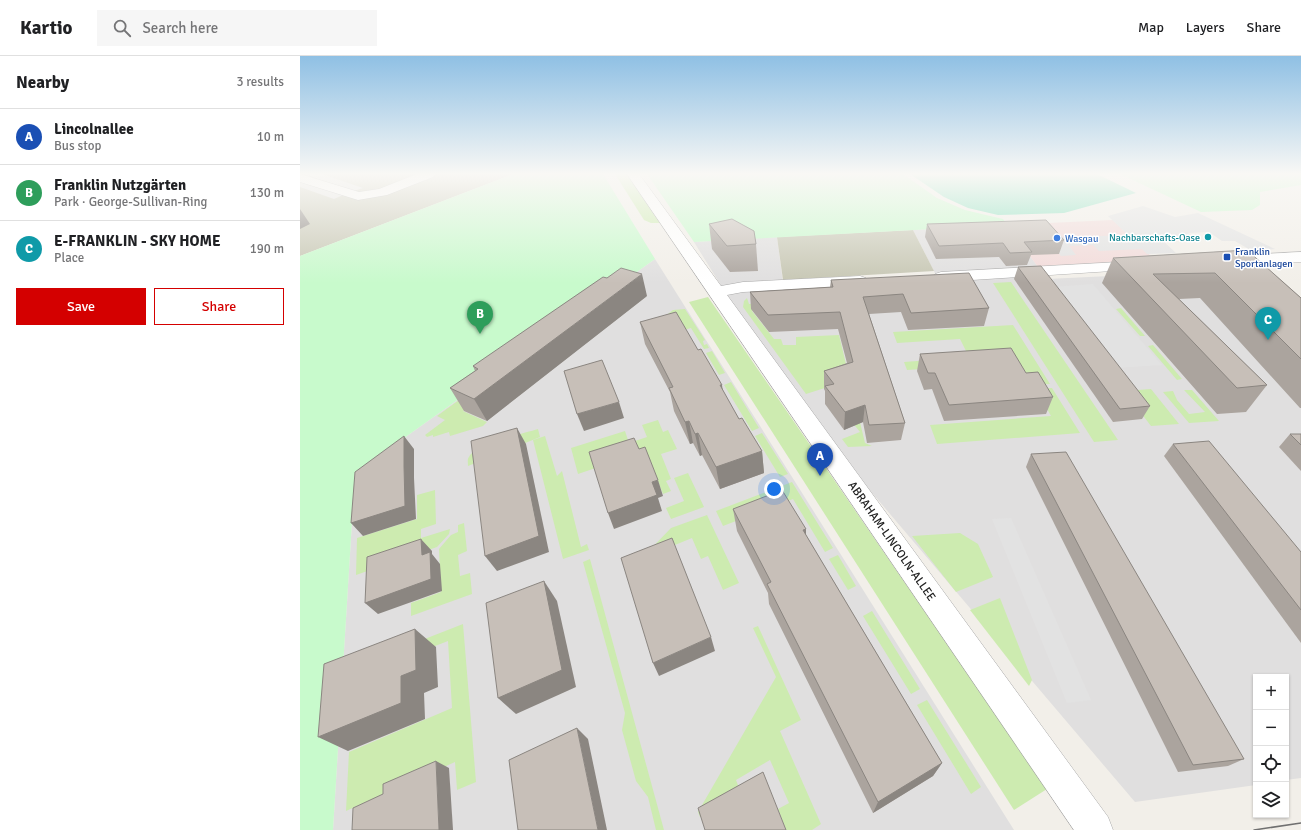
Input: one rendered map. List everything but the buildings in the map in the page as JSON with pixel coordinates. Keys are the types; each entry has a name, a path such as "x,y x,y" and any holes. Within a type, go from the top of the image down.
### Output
{"street":[{"name":"ABRAHAM-LINCOLN-ALLEE","path":"658,210 1095,830"},
{"path":"1209,262 1301,256"},
{"path":"929,277 1152,265"},
{"path":"716,292 743,287 873,280"}],"shaded area":[{"path":"300,210 419,210 300,256"},
{"path":"1129,210 1155,210 1175,217 1198,213 1275,249 1252,251 1235,241 1222,241 1209,232 1188,233 1192,236 1160,238 1176,253 1147,254 1142,249 1099,251 1093,245 1069,246 1076,255 1061,256 1046,238 1128,235 1108,216"},
{"path":"1113,220 1155,260 1038,267 1007,225"},
{"path":"1007,225 1047,279 1130,275 1301,316 1301,778 1289,780 1289,674 1253,674 1253,785 1135,802 856,474 730,300 694,242 777,237 784,290 940,283 913,230"},
{"path":"913,230 934,271 783,280 777,237"},
{"path":"655,259 1014,830 333,830 355,473"},
{"path":"1093,284 1162,365 1115,368 1052,287"},
{"path":"1011,518 1091,700 1067,703 992,519"}],"green space":[{"path":"419,210 625,210 655,259 355,473 333,830 300,830 300,256"},
{"path":"638,210 651,210 660,223 651,223 644,220"},
{"path":"672,210 966,210 1003,219 1007,225 694,242"},
{"path":"977,210 1074,210 1064,213 998,215"},
{"path":"1197,210 1249,210 1201,212"},
{"path":"1011,282 1118,440 1094,442 993,283"},
{"path":"708,297 1047,789 1014,810 689,302"},
{"path":"747,298 749,304 769,303 752,311 774,339 781,339 783,345 796,345 796,337 839,335 865,443 872,446 848,447 842,439 860,432 843,411 834,385 806,394 743,307 744,301"},
{"path":"1121,308 1145,336 1140,336 1116,309"},
{"path":"685,309 705,340 703,341 704,345 707,344 709,348 704,349 691,328 648,340 664,317 673,310"},
{"path":"1013,325 1050,384 1020,386 1007,363 907,370 904,362 969,357 960,339 897,343 893,332"},
{"path":"1153,345 1182,379 1177,380 1148,346"},
{"path":"712,351 725,373 719,375 706,353"},
{"path":"492,376 474,402 463,411 487,422 483,426 450,436 449,432 433,437 433,435 427,437 425,435 445,420 437,416"},
{"path":"731,382 759,428 752,431 724,385"},
{"path":"1052,388 1080,433 937,444 930,425 1051,416 1036,389"},
{"path":"1151,389 1179,424 1151,426 1124,391"},
{"path":"1184,390 1192,390 1219,421 1189,423 1163,392 1173,391 1177,400 1189,414 1205,412"},
{"path":"658,420 663,432 668,430 677,449 661,454 671,479 666,481 671,491 663,494 646,451 578,474 571,448 625,431 629,443 647,437 642,425"},
{"path":"538,429 540,437 468,466 468,458 480,447"},
{"path":"762,433 788,474 780,477 755,436"},
{"path":"545,436 557,476 562,471 581,547 587,544 589,550 563,559 533,440"},
{"path":"688,473 704,507 671,519 666,508 684,501 674,478"},
{"path":"792,482 833,548 825,552 793,499 723,526 716,511"},
{"path":"435,490 436,524 421,529 421,538 450,529 449,534 437,547 356,575 357,538 417,519 417,495"},
{"path":"707,515 739,583 723,590 708,556 701,559 692,538 641,559 671,528"},
{"path":"464,523 467,551 458,555 460,576 470,573 472,594 411,616 411,603 441,592 439,549 451,535 458,532 458,525"},
{"path":"960,533 978,544 993,577 956,592 912,536"},
{"path":"838,555 856,586 848,590 829,559"},
{"path":"590,559 664,830 656,830 648,797 636,781 622,730 625,713 583,562"},
{"path":"1000,598 1032,680 1029,686 970,610"},
{"path":"872,611 920,689 911,694 863,616"},
{"path":"463,624 476,782 457,790 455,762 346,811 349,752 452,708 448,641 394,662 394,651"},
{"path":"758,626 801,720 780,731 821,824 812,830 786,830 778,809 789,803 770,760 736,780 741,793 700,817 698,812 776,677 753,628"},
{"path":"927,700 981,787 971,794 917,705"}],"tram line":[{"path":"1254,830 1301,823"}],"place":[{"name":"Nachbarschafts-Oase","path":"1208,237"},
{"name":"Wasgau","path":"1057,238"},
{"name":"Franklin Sportanlagen","path":"1227,257"},
{"name":"Franklin Nutzgärten","path":"480,334"},
{"name":"E-FRANKLIN - SKY HOME","path":"1268,340"},
{"name":"Lincolnallee","path":"820,476"}]}
